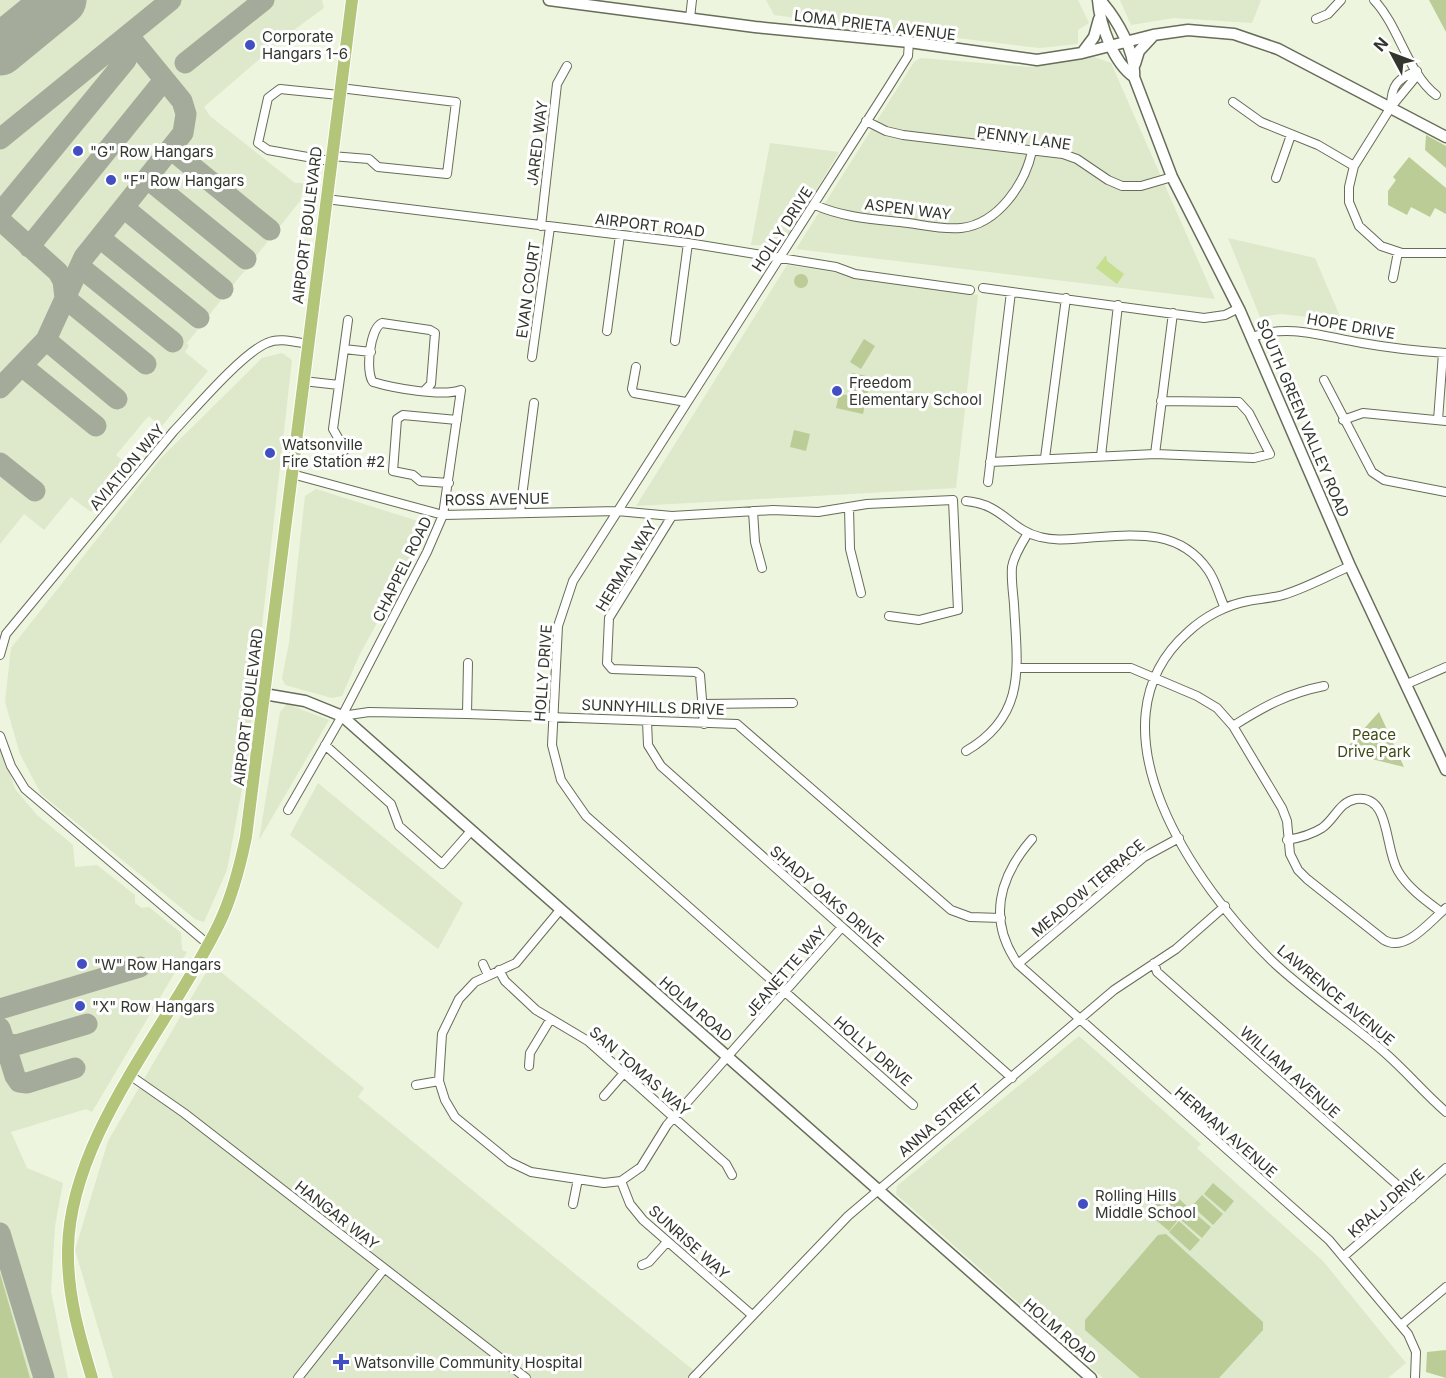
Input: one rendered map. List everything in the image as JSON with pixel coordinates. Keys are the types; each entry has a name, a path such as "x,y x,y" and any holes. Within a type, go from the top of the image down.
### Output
{"main road":[{"name":"AIRPORT BOULEVARD","path":"92,1378 71,1299 68,1248 75,1196 89,1152 208,945 231,895 246,837 352,0"}],"street":[{"name":"LOMA PRIETA AVENUE","path":"555,0 690,18 909,42 1037,60 1082,53 1153,35 1188,30 1234,34 1278,49 1446,137"},
{"path":"690,18 692,0"},
{"name":"SOUTH GREEN VALLEY ROAD","path":"1099,0 1099,19 1123,69 1134,77"},
{"name":"SOUTH GREEN VALLEY ROAD","path":"1099,0 1111,13 1135,64 1134,77 1173,177 1239,308 1350,566 1446,770"},
{"path":"1316,19 1328,14 1341,0"},
{"path":"1374,0 1385,13 1416,71 1428,88 1436,94"},
{"path":"1082,53 1094,37 1099,19"},
{"path":"1135,64 1139,51 1153,35"},
{"name":"HOLLY DRIVE","path":"909,42 908,56 815,205 779,257 573,580 558,626 553,718 555,764 565,788 579,809 913,1105"},
{"name":"JARED WAY","path":"546,226 557,84 567,66"},
{"path":"1416,71 1404,76 1391,93 1391,107 1354,166 1348,194 1353,215 1371,239 1398,252 1446,253"},
{"path":"280,89 339,91 456,102 447,174 378,167 369,159 331,159 268,150 258,143 268,98 280,89"},
{"path":"1233,102 1261,122 1318,146 1354,166"},
{"name":"PENNY LANE","path":"867,121 886,131 903,135 1072,157 1108,180 1122,186 1141,186 1173,177"},
{"path":"1276,178 1291,135"},
{"name":"ASPEN WAY","path":"815,205 837,215 949,228 966,227 986,219 1001,206 1023,178 1032,151"},
{"name":"AIRPORT ROAD","path":"326,199 687,243 836,267 855,274 970,290"},
{"name":"EVAN COURT","path":"532,357 546,226"},
{"path":"607,331 620,235"},
{"path":"675,341 687,243"},
{"path":"1393,278 1398,252"},
{"path":"983,288 1204,318 1225,315 1239,308"},
{"path":"988,482 1011,292"},
{"path":"1045,458 1066,298"},
{"path":"1101,456 1118,305"},
{"path":"1155,454 1173,313"},
{"path":"345,450 333,429 348,320"},
{"path":"379,324 433,331 436,339 431,384 425,390 373,382 368,374 373,332 379,324"},
{"name":"HOPE DRIVE","path":"1252,337 1266,332 1290,330 1365,344 1445,353"},
{"name":"AVIATION WAY","path":"0,655 6,634 75,549 173,432 243,360 268,342 284,340 308,344"},
{"path":"344,349 371,352"},
{"path":"1343,420 1363,413 1442,420 1445,353"},
{"path":"636,367 632,389 634,393 686,402"},
{"path":"1323,380 1364,461 1379,477 1446,492"},
{"path":"303,381 339,385"},
{"name":"CHAPPEL ROAD","path":"288,810 342,716 428,552 443,515 461,390 452,393 425,390"},
{"path":"990,462 1155,454 1254,458 1270,454 1249,413 1239,402 1161,401"},
{"path":"520,512 534,403"},
{"path":"449,483 420,481 413,476 393,471 397,419 403,415 457,420"},
{"name":"ROSS AVENUE","path":"292,474 443,515 617,510 637,514"},
{"path":"672,516 818,512 849,507 953,500 958,610 919,620 889,616"},
{"path":"966,501 992,506 1028,533 1046,539 1145,535 1171,540 1188,550 1208,569 1225,608"},
{"path":"849,507 850,549 861,593"},
{"path":"753,512 755,542 762,568"},
{"name":"HERMAN WAY","path":"637,514 672,516 609,618 608,665 612,669 696,672 700,675 704,724"},
{"path":"966,751 989,736 1005,716 1014,694 1017,668 1012,572 1016,556 1028,533"},
{"name":"LAWRENCE AVENUE","path":"1350,566 1283,595 1245,601 1225,608 1182,637 1170,651 1155,678 1145,717 1146,752 1154,779 1193,867 1225,906 1280,968 1382,1050 1446,1112"},
{"path":"467,714 468,663"},
{"path":"1017,668 1123,666 1207,702 1217,708 1233,726 1282,808 1287,821 1287,840 1292,860 1302,874 1388,943 1397,944 1407,940 1443,910 1410,887 1399,873 1387,847 1383,814 1370,802 1361,799 1350,801 1340,808 1322,828 1309,835 1287,840"},
{"path":"1407,684 1446,667"},
{"path":"1233,726 1269,702 1296,691 1324,686"},
{"name":"HOLM ROAD","path":"264,694 306,701 342,716 1091,1378"},
{"path":"704,704 745,701 793,703"},
{"name":"SUNNYHILLS DRIVE","path":"342,716 369,712 704,724 727,722 740,726 951,910 970,917 1000,918"},
{"name":"SHADY OAKS DRIVE","path":"647,721 648,746 660,766 1012,1078"},
{"path":"0,736 11,766 25,789 208,945"},
{"path":"325,745 391,804 399,826 442,864 471,831"},
{"name":"MEADOW TERRACE","path":"1018,964 1144,857 1179,838"},
{"path":"1000,918 1001,896 1006,876 1014,861 1032,839"},
{"name":"ANNA STREET","path":"693,1378 828,1235 878,1190 1129,978 1176,949 1225,906"},
{"path":"560,910 516,963 488,975 464,992 449,1016 440,1043 439,1081 445,1100 455,1117 510,1162 531,1172 604,1184 621,1180"},
{"name":"HERMAN AVENUE","path":"1000,918 1006,943 1018,964 1322,1234 1343,1257 1401,1325 1415,1348 1415,1378"},
{"name":"JEANETTE WAY","path":"621,1180 641,1167 660,1134 674,1117 842,927"},
{"name":"WILLIAM AVENUE","path":"1154,963 1157,972 1412,1198"},
{"path":"483,964 488,975"},
{"name":"SAN TOMAS WAY","path":"499,970 505,981 549,1020 588,1041 726,1164 732,1175"},
{"path":"529,1066 530,1053 549,1020"},
{"path":"604,1096 624,1073"},
{"name":"HANGAR WAY","path":"131,1076 144,1082 526,1378"},
{"path":"416,1085 439,1081"},
{"name":"KRALJ DRIVE","path":"1343,1257 1446,1168"},
{"path":"573,1204 578,1179"},
{"name":"SUNRISE WAY","path":"621,1180 633,1209 667,1242 752,1315"},
{"path":"642,1265 649,1262 667,1242"},
{"path":"298,1378 384,1269"},
{"path":"1401,1325 1446,1287"}],"shaded area":[{"path":"0,0 322,0 324,8 287,35 204,107 210,116 295,183 304,183 300,201 187,343 189,346 185,352 208,371 161,427 149,416 116,455 124,462 107,482 112,486 91,512 71,497 44,530 24,514 0,544"},
{"path":"766,0 1078,0 1089,23 1078,30 1078,44 1039,48 774,15"},
{"path":"1120,0 1261,0 1252,23 1174,18 1131,25"},
{"path":"1092,56 1111,63 1215,299 796,249 914,62 921,58 1030,67"},
{"path":"770,143 839,152 784,243 778,246 751,245"},
{"path":"1228,238 1315,258 1342,321 1281,314 1260,317"},
{"path":"1106,255 1107,261 1124,274 1117,284 1096,268"},
{"name":"Freedom Elementary School","path":"787,265 978,295 956,488 636,506"},
{"path":"282,353 292,360 246,767 227,870 204,922 195,919 41,794 20,754 5,702 11,648 161,458 262,358"},
{"path":"316,489 421,522 424,536 359,656 342,696 332,698 285,685 282,678 289,643 305,496"},
{"path":"287,704 329,720 259,840 280,712"},
{"path":"0,742 15,789 37,815 73,845 75,867 97,865 135,895 135,903 142,908 149,907 181,933 182,950 187,952 92,1112 86,1109 11,1132 27,1168 63,1183 55,1226 51,1291 68,1378 0,1378"},
{"path":"318,783 463,903 438,949 290,835"},
{"path":"211,964 364,1088 358,1097 703,1378 113,1378 75,1250 108,1141"},
{"name":"Rolling Hills Middle School","path":"1079,1036 1201,1144 1197,1148 1323,1261 1406,1363 1388,1378 1103,1378 896,1194 897,1186"}],"green space":[{"path":"1429,0 1446,0 1446,32"},
{"path":"1426,135 1446,146 1446,168 1425,150"},
{"path":"1409,157 1446,188 1446,214 1435,208 1430,217 1411,207 1407,215 1388,205 1388,191 1396,180 1393,177"},
{"path":"801,274 806,276 808,281 806,286 801,288 796,286 794,281 796,276"},
{"path":"864,339 875,346 861,369 850,362"},
{"path":"852,373 871,377 863,414 836,408 839,394 847,395"},
{"path":"794,430 810,434 806,451 790,447"},
{"name":"Peace Drive Park","path":"1379,712 1404,767 1343,752"},
{"path":"1213,1183 1234,1201 1225,1212 1204,1194"},
{"path":"1167,1188 1189,1208 1180,1219 1157,1199"},
{"path":"1202,1195 1223,1214 1213,1225 1192,1206"},
{"path":"1156,1201 1178,1220 1169,1231 1146,1212"},
{"path":"1190,1209 1211,1227 1202,1238 1181,1220"},
{"path":"1179,1221 1200,1240 1190,1251 1169,1232"},
{"path":"1166,1234 1263,1322 1263,1330 1219,1378 1140,1378 1085,1330 1085,1320 1158,1235"},
{"path":"0,1273 30,1378 0,1378"},
{"path":"1446,1350 1446,1378 1426,1372 1427,1352"}],"taxiway":[{"path":"0,139 171,0"},
{"path":"185,63 264,0"},
{"path":"0,388 46,340 84,257 183,133 186,114 182,101 128,35"},
{"path":"0,213 126,60 133,42"},
{"path":"29,247 164,80"},
{"path":"172,150 270,230"},
{"path":"148,179 246,259"},
{"path":"124,208 223,289"},
{"path":"0,220 58,272 63,281 65,298 146,364"},
{"path":"100,238 199,318"},
{"path":"80,267 173,342"},
{"path":"46,340 117,399"},
{"path":"22,366 96,426"},
{"path":"0,463 35,491"},
{"path":"0,1009 140,967"},
{"path":"3,1039 8,1044 16,1045 87,1024"},
{"path":"0,1028 19,1082 27,1083 75,1068"},
{"path":"0,1233 44,1378"}],"runway":[{"path":"0,50 61,0"}],"place":[{"name":"Corporate Hangars 1-6","path":"250,45"},
{"name":"\"G\" Row Hangars","path":"78,151"},
{"name":"\"F\" Row Hangars","path":"111,180"},
{"name":"Freedom Elementary School","path":"837,391"},
{"name":"Watsonville Fire Station #2","path":"270,453"},
{"name":"\"W\" Row Hangars","path":"82,964"},
{"name":"\"X\" Row Hangars","path":"80,1006"},
{"name":"Rolling Hills Middle School","path":"1083,1204"},
{"name":"Watsonville Community Hospital","path":"341,1362"}]}
